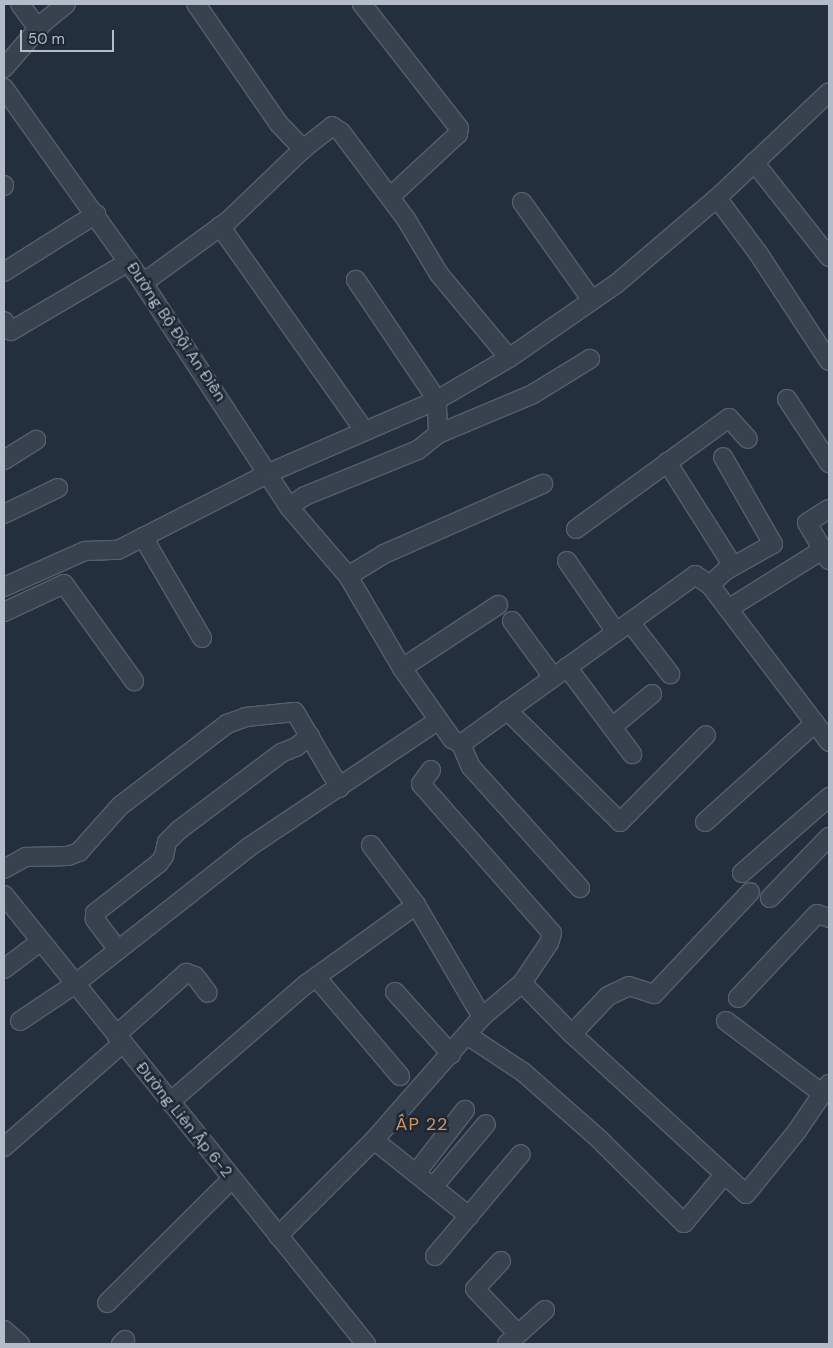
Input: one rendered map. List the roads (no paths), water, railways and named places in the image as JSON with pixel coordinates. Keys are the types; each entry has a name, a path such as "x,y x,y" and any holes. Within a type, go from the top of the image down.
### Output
{"street":[{"path":"20,4 38,29"},
{"path":"4,68 38,29 66,4"},
{"path":"196,4 280,124 303,149"},
{"path":"362,4 459,128 458,134 390,197"},
{"name":"Đường Bộ Đội An Điền","path":"4,88 96,214 143,283 269,473 289,507 348,576 402,668 437,721 452,740 461,744"},
{"path":"4,587 85,551 118,550 269,473 364,430 437,400 509,358 590,299 616,284 717,198 829,92"},
{"path":"143,283 220,226 263,190 303,149 334,127 390,197 439,274 509,358"},
{"path":"754,162 829,257"},
{"path":"717,198 758,253 829,361"},
{"path":"522,202 590,299"},
{"path":"4,272 96,214"},
{"path":"220,226 364,430"},
{"path":"4,321 11,331 128,262"},
{"path":"356,280 437,400 438,434"},
{"path":"289,507 305,496 418,450 438,434 533,394 590,359"},
{"path":"787,399 829,463"},
{"path":"576,529 729,418 748,439"},
{"path":"4,460 36,440"},
{"path":"710,585 734,566 773,544 723,457"},
{"path":"667,462 734,566"},
{"path":"348,576 384,554 543,484"},
{"path":"4,514 58,488"},
{"path":"728,609 826,555 807,523 829,509"},
{"path":"142,537 202,638"},
{"path":"567,562 623,626 670,674"},
{"path":"580,888 471,767 461,744 695,575 710,585 829,742"},
{"path":"4,612 64,584 134,682"},
{"path":"402,668 498,605"},
{"path":"512,621 612,727 632,754"},
{"path":"612,727 652,694"},
{"path":"506,710 620,822 706,735"},
{"path":"4,869 26,857 68,856 79,852 120,806 227,724 240,718 292,711 310,736 340,788"},
{"path":"20,1021 75,984 249,846 340,788 437,721"},
{"path":"705,822 815,723"},
{"path":"118,950 95,919 95,912 159,863 164,857 167,842 179,830 281,753 296,747 310,736"},
{"path":"278,1236 374,1140 482,1017 522,984 549,943 552,933 421,784 431,770"},
{"path":"742,874 829,797"},
{"path":"770,898 829,837"},
{"path":"371,845 416,905 482,1017"},
{"path":"572,1034 608,996 629,986 654,994 750,892"},
{"name":"Đường Liên Ấp 6-2","path":"4,895 366,1344"},
{"path":"170,1102 316,977 416,905"},
{"path":"738,998 817,914 829,918"},
{"path":"4,969 41,941"},
{"path":"4,1147 120,1039 186,973 195,976 208,993"},
{"path":"316,977 400,1076"},
{"path":"522,984 572,1034 644,1097 724,1175 747,1193 826,1089 726,1021"},
{"path":"395,992 450,1054"},
{"path":"467,1035 523,1072 600,1140 684,1223 724,1175"},
{"path":"416,1173 465,1110"},
{"path":"433,1187 486,1124"},
{"path":"374,1140 469,1216"},
{"path":"435,1256 521,1154"},
{"path":"107,1303 232,1179"},
{"path":"501,1261 475,1290 512,1339 545,1310"},
{"path":"4,1330 20,1344"}],"district":[{"name":"ẤP 22","path":"422,1124"}]}
